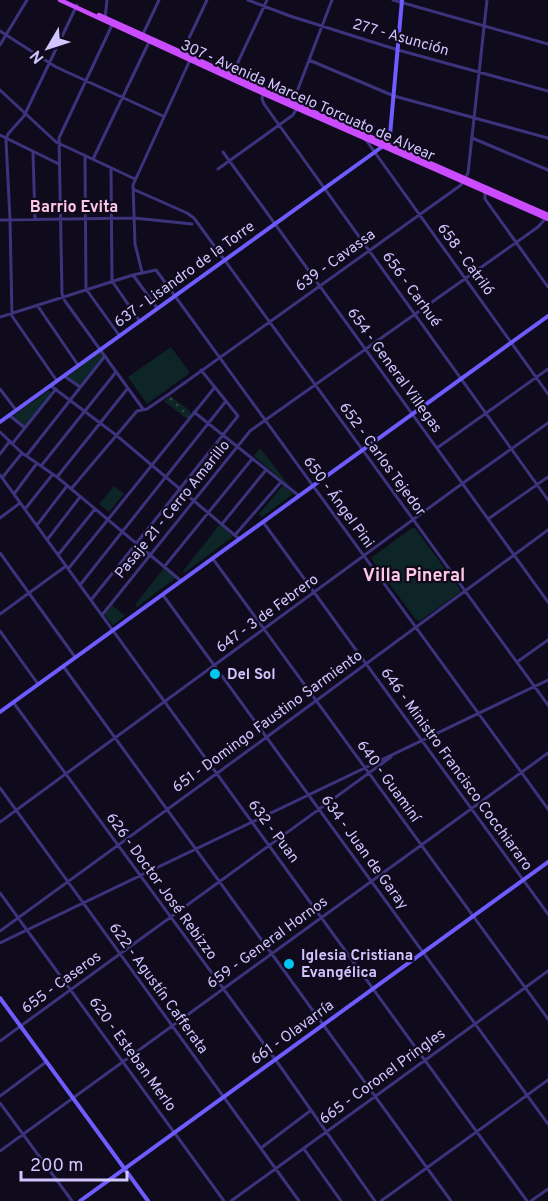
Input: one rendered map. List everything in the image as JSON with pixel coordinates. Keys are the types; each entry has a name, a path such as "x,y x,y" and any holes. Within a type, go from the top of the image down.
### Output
{"main road":[{"name":"307 - Avenida Marcelo Torcuato de Alvear","path":"60,0 364,138 385,145"},
{"name":"307 - Avenida Marcelo Torcuato de Alvear","path":"67,0 76,6"},
{"name":"307 - Avenida Marcelo Torcuato de Alvear","path":"295,106 547,217"}],"street":[{"path":"0,45 27,0"},
{"path":"105,20 107,0"},
{"path":"142,37 159,0"},
{"path":"182,55 207,0"},
{"name":"277 - Asunción","path":"248,0 263,7 398,50 548,91"},
{"path":"231,77 267,0"},
{"path":"218,169 295,113 309,60 332,0"},
{"path":"393,0 548,44"},
{"path":"465,180 472,138 487,0"},
{"path":"385,145 389,139 402,2"},
{"path":"57,381 12,318 6,138 25,113 76,6"},
{"path":"113,23 60,135 63,297 143,409"},
{"path":"0,31 49,63 163,116"},
{"path":"93,159 149,40"},
{"path":"0,317 142,272 136,251 133,184 190,59"},
{"path":"309,60 394,96 548,138"},
{"path":"0,90 59,143 135,179"},
{"name":"656 - Carhué","path":"263,91 264,104 548,500"},
{"path":"0,135 59,164"},
{"name":"658 - Catriló","path":"364,138 548,394"},
{"path":"472,138 548,170"},
{"name":"637 - Lisandro de la Torre","path":"0,422 385,145"},
{"path":"33,152 35,219"},
{"name":"654 - General Villegas","path":"223,152 548,600"},
{"path":"85,155 86,289 119,335"},
{"path":"111,168 112,281 139,320"},
{"name":"639 - Cavassa","path":"71,489 137,411 151,406 370,251 465,180"},
{"name":"652 - Carlos Tejedor","path":"135,190 191,215 200,225 548,705"},
{"path":"485,190 485,199 548,287"},
{"name":"Pasaje 21 - Cerro Amarillo","path":"102,615 250,431 538,227 547,217"},
{"path":"0,220 134,218 192,224"},
{"name":"650 - Ángel Pini","path":"142,272 152,270 158,272 548,810"},
{"path":"133,275 157,308"},
{"path":"37,305 78,365"},
{"path":"0,710 212,557 236,537 548,316"},
{"path":"27,456 105,356"},
{"path":"437,448 548,369"},
{"path":"91,600 238,416 201,370"},
{"path":"14,494 116,372"},
{"path":"64,376 80,387"},
{"path":"51,385 116,435 236,537"},
{"path":"0,614 67,568 214,387"},
{"path":"57,477 128,388"},
{"path":"0,389 16,410"},
{"path":"0,454 25,428 56,389"},
{"path":"80,585 226,401"},
{"path":"194,412 298,495"},
{"path":"9,415 25,428"},
{"name":"647 - 3 de Febrero","path":"0,822 548,423"},
{"path":"0,432 22,453 57,477 180,580"},
{"path":"1,477 22,453"},
{"path":"164,567 252,459"},
{"path":"222,524 266,470"},
{"path":"25,509 53,474"},
{"name":"632 - Puan","path":"1,477 529,1201"},
{"path":"488,519 548,477"},
{"path":"236,537 281,482"},
{"path":"36,525 67,486"},
{"path":"47,540 80,497"},
{"path":"0,518 20,503"},
{"path":"58,555 95,509"},
{"name":"646 - Ministro Francisco Cocchiararo","path":"262,520 548,914"},
{"name":"651 - Domingo Faustino Sarmiento","path":"0,931 548,530"},
{"path":"0,553 75,657"},
{"name":"640 - Guaminí","path":"212,557 548,1019"},
{"name":"634 - Juan de Garay","path":"162,593 548,1125"},
{"path":"0,631 38,684"},
{"path":"517,662 548,640"},
{"path":"63,666 451,1201"},
{"path":"0,943 548,680"},
{"name":"626 - Doctor José Rebizzo","path":"13,702 275,1059 375,1201"},
{"name":"655 - Caseros","path":"0,1041 398,752"},
{"name":"659 - General Hornos","path":"0,1151 548,753"},
{"name":"622 - Agustín Cafferata","path":"0,788 299,1201"},
{"name":"661 - Olavarría","path":"80,1201 548,862"},
{"name":"620 - Esteban Merlo","path":"0,893 224,1201"},
{"name":"665 - Coronel Pringles","path":"231,1201 548,971"},
{"path":"0,998 148,1201"},
{"path":"0,1095 46,1062"},
{"path":"381,1201 548,1080"},
{"path":"0,1102 72,1201"},
{"path":"261,1148 311,1111"},
{"path":"303,1149 341,1201"},
{"path":"529,1201 548,1189"}],"green space":[{"path":"171,347 190,373 147,404 128,377"},
{"path":"100,352 103,357 80,386 66,376"},
{"path":"49,390 51,393 25,426 14,417 14,415"},
{"path":"170,396 189,410 191,414 187,419 164,401"},
{"path":"260,448 291,488 254,456"},
{"path":"283,485 293,494 262,517 259,514"},
{"path":"114,486 124,494 109,512 99,504"},
{"path":"220,524 233,537 184,573 183,571"},
{"path":"415,528 460,589 460,592 420,621 416,620 372,560 372,557"},
{"path":"164,568 176,578 137,607 135,605"},
{"path":"112,605 125,616 113,625 104,615"}],"place":[{"name":"Del Sol","path":"215,674"},
{"name":"Iglesia Cristiana Evangélica","path":"289,964"}],"district":[{"name":"Barrio Evita","path":"74,206"},
{"name":"Villa Pineral","path":"414,575"}]}
